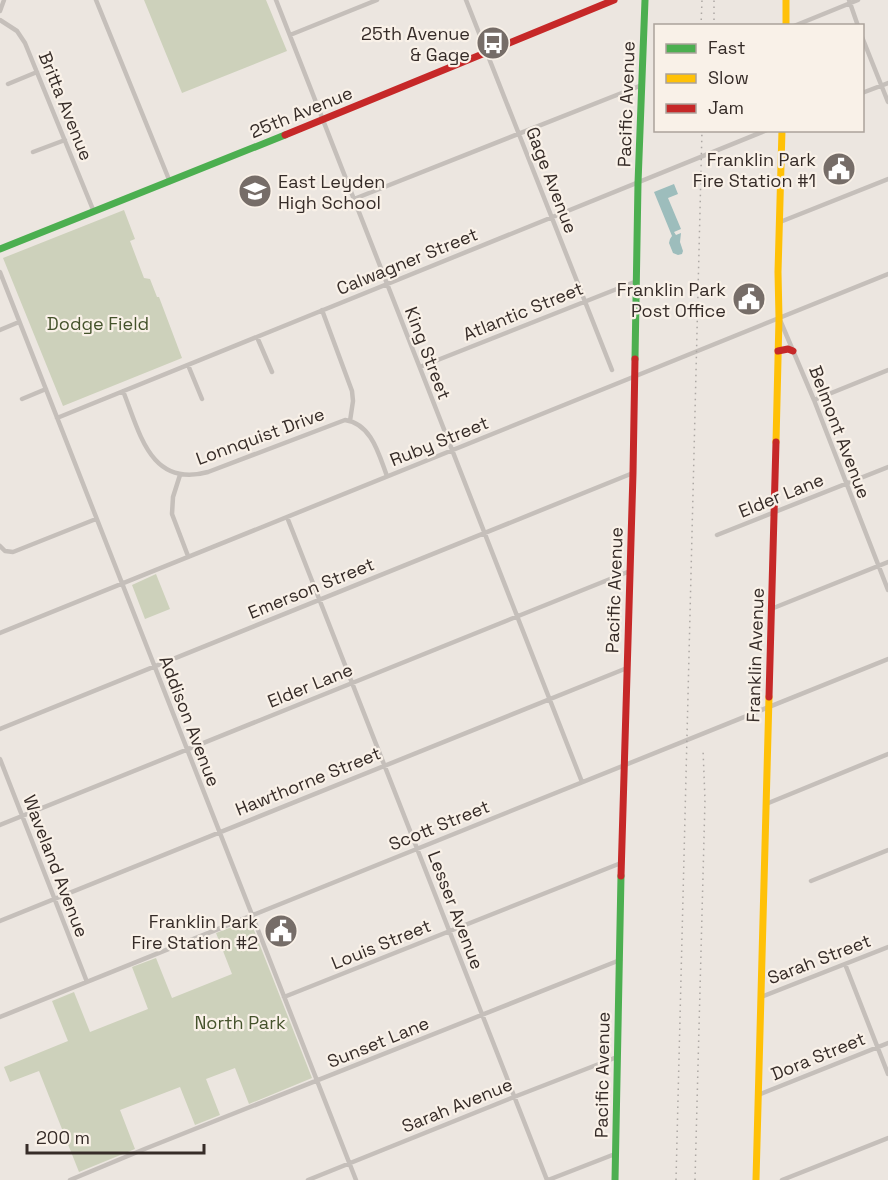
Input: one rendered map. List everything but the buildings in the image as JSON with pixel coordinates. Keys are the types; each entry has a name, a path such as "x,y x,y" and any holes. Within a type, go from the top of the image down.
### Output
{"street":[{"path":"0,11 4,0"},
{"path":"96,0 170,182"},
{"name":"King Street","path":"276,0 582,782"},
{"path":"290,35 377,0"},
{"name":"Gage Avenue","path":"466,0 612,370"},
{"name":"25th Avenue","path":"0,249 614,0"},
{"name":"Pacific Avenue","path":"615,1180 638,183 645,0"},
{"path":"786,0 786,24"},
{"path":"799,24 858,0"},
{"path":"849,2 857,24"},
{"name":"Britta Avenue","path":"0,20 11,26 22,37 94,212"},
{"path":"864,42 888,102"},
{"path":"8,84 37,72"},
{"path":"864,92 888,83"},
{"path":"354,199 642,85"},
{"name":"Calwagner Street","path":"57,418 762,132"},
{"name":"Franklin Avenue","path":"756,1180 775,512 782,132"},
{"path":"33,153 65,140"},
{"path":"780,222 888,179"},
{"name":"Addison Avenue","path":"0,272 356,1180"},
{"name":"Ruby Street","path":"0,633 888,274"},
{"name":"Atlantic Street","path":"420,367 636,282"},
{"path":"322,310 352,391 350,421"},
{"name":"Belmont Avenue","path":"779,318 814,400 888,590"},
{"path":"0,330 20,322"},
{"path":"256,337 272,372"},
{"path":"778,351 788,349 793,351"},
{"path":"188,365 202,399"},
{"path":"814,400 888,370"},
{"path":"22,399 46,389"},
{"name":"Lonnquist Drive","path":"123,391 146,447 159,463 180,475 200,475 345,420 365,430 387,476"},
{"name":"Elder Lane","path":"717,535 888,466"},
{"name":"Emerson Street","path":"0,729 633,473"},
{"path":"180,475 173,497 172,514 188,556"},
{"name":"Lesser Avenue","path":"287,517 547,1180"},
{"path":"0,546 5,551 13,552 96,519"},
{"path":"771,609 888,562"},
{"name":"Elder Lane","path":"0,825 630,571"},
{"name":"Scott Street","path":"0,1017 888,659"},
{"name":"Hawthorne Street","path":"0,921 627,668"},
{"path":"766,804 888,754"},
{"name":"Waveland Avenue","path":"0,759 87,982"},
{"path":"811,881 888,850"},
{"name":"Louis Street","path":"284,997 621,863"},
{"name":"Sarah Street","path":"761,997 888,947"},
{"name":"Sunset Lane","path":"70,1180 620,960"},
{"path":"844,964 888,1074"},
{"name":"Dora Street","path":"758,1095 888,1043"},
{"name":"Sarah Avenue","path":"308,1180 514,1096 617,1057"},
{"path":"782,1180 888,1138"},
{"path":"547,1180 615,1154"}],"green space":[{"path":"144,0 266,0 287,51 182,93"},
{"name":"Dodge Field","path":"124,210 135,239 130,241 144,278 150,279 159,297 182,358 63,406 3,258"},
{"path":"156,574 170,609 145,619 132,585"},
{"name":"North Park","path":"250,920 312,1078 249,1104 235,1068 206,1079 220,1115 195,1125 180,1087 120,1110 135,1149 79,1172 39,1071 10,1082 4,1067 68,1041 52,1001 74,992 90,1032 148,1009 132,967 156,958 172,998 232,974 216,933"}],"water":[{"path":"674,184 678,194 668,198 681,229 674,232 676,235 681,233 680,242 683,251 678,255 673,253 669,243 672,236 654,192"}],"railway":[{"path":"701,24 702,0"},
{"path":"714,0 714,24"},
{"path":"676,1180 702,132"},
{"path":"695,1180 705,800 703,749"}],"traffic: fast":[{"path":"635,359 638,183 645,0"},
{"path":"0,249 285,135"},
{"path":"615,1180 621,876"}],"traffic: slow":[{"path":"786,0 786,24"},
{"path":"776,442 782,132"},
{"path":"756,1180 769,697"}],"traffic: jam":[{"path":"285,135 614,0"},
{"path":"778,351 788,349 793,351"},
{"path":"621,876 635,359"},
{"path":"769,697 776,442"}],"place":[{"name":"25th Avenue & Gage","path":"493,43"},
{"name":"Franklin Park Fire Station #1","path":"839,169"},
{"name":"East Leyden High School","path":"255,191"},
{"name":"Franklin Park Post Office","path":"749,299"},
{"name":"Franklin Park Fire Station #2","path":"281,931"}]}
